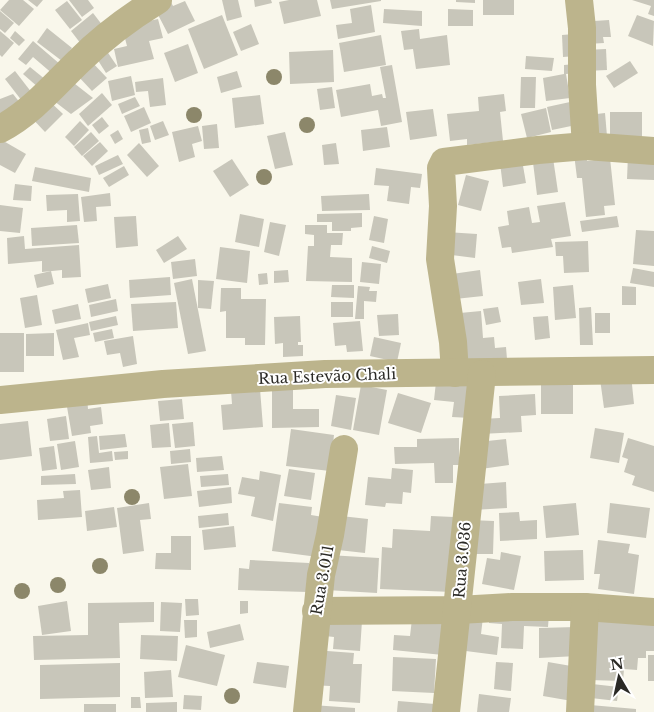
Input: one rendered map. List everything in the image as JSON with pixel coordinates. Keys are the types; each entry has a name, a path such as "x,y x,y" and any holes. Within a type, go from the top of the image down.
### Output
{"street":[{"path":"0,129 18,120 80,60 135,14 158,0"},
{"path":"579,0 582,28 582,85 586,146"},
{"path":"455,373 440,248 443,206 441,168 444,162 586,146 654,151"},
{"name":"Rua Estevão Chali","path":"0,400 163,384 325,374 482,374 654,370"},
{"name":"Rua 3.036","path":"482,374 467,502 458,610 512,607 585,607 654,612"},
{"name":"Rua 3.011","path":"307,712 316,611 344,449"},
{"path":"580,712 585,607"},
{"path":"316,611 458,610 446,712"}],"building":[{"path":"9,0 23,0 34,9 19,26 0,10"},
{"path":"28,0 43,0 37,7"},
{"path":"69,0 88,0 94,8 82,17"},
{"path":"170,0 173,6 185,1 195,21 168,34 154,7"},
{"path":"222,0 238,0 242,17 227,21"},
{"path":"254,0 271,0 272,3 255,7"},
{"path":"317,0 321,16 284,24 279,2"},
{"path":"330,0 381,0 381,1 332,9"},
{"path":"456,0 475,0 475,3 456,2"},
{"path":"483,0 514,0 514,15 483,15"},
{"path":"632,0 654,0 654,16 648,14 651,6"},
{"path":"67,1 82,20 70,29 55,10"},
{"path":"371,5 375,32 338,39 336,25 352,23 350,9"},
{"path":"384,9 422,11 422,26 383,23"},
{"path":"448,9 473,10 473,26 448,26"},
{"path":"0,11 14,23 5,33 0,29"},
{"path":"93,13 103,26 81,44 71,31"},
{"path":"222,15 238,55 204,69 188,29"},
{"path":"637,15 654,21 653,46 628,36"},
{"path":"158,19 163,38 149,41 154,59 118,67 114,49 127,46 122,27"},
{"path":"609,20 611,37 603,37 604,43 587,44 594,21"},
{"path":"251,24 259,44 241,51 233,32"},
{"path":"47,28 72,48 62,61 37,42"},
{"path":"419,29 420,39 447,35 450,65 416,69 413,49 404,50 401,31"},
{"path":"0,31 14,43 2,57 0,55"},
{"path":"15,31 25,40 19,46 10,38"},
{"path":"574,34 576,56 563,57 562,35"},
{"path":"381,35 386,65 344,72 339,43"},
{"path":"33,41 61,65 54,75 33,57 26,65 18,59"},
{"path":"188,44 198,73 175,82 164,53"},
{"path":"104,47 117,66 106,73 94,54"},
{"path":"606,49 607,70 586,71 585,50"},
{"path":"333,50 334,82 290,84 289,52"},
{"path":"526,56 554,58 552,71 525,69"},
{"path":"91,61 107,78 92,91 77,75"},
{"path":"630,61 638,73 614,88 606,76"},
{"path":"575,64 576,73 566,74 570,98 546,101 543,78 564,74 564,65"},
{"path":"392,65 402,122 381,126 378,110 341,117 336,90 370,84 372,96 382,94 383,98 386,98 380,67"},
{"path":"30,67 46,80 39,88 23,74"},
{"path":"15,71 32,93 22,101 5,79"},
{"path":"237,71 242,87 221,93 217,77"},
{"path":"131,76 135,95 112,101 108,81"},
{"path":"521,77 536,77 535,108 520,108"},
{"path":"163,78 166,105 150,107 148,91 136,92 135,82"},
{"path":"70,80 93,98 71,114 54,101"},
{"path":"332,87 335,108 320,110 317,89"},
{"path":"102,93 112,105 88,126 79,114"},
{"path":"13,94 21,104 0,117 0,99"},
{"path":"504,94 506,111 500,112 503,141 467,145 467,139 450,141 447,114 479,111 478,97"},
{"path":"260,95 264,124 235,128 232,98"},
{"path":"135,97 140,106 122,114 118,104"},
{"path":"46,98 63,114 45,132 29,115"},
{"path":"570,102 576,125 552,130 547,107"},
{"path":"144,107 151,123 131,132 124,116"},
{"path":"546,108 551,132 527,138 521,114"},
{"path":"433,109 437,136 410,140 406,112"},
{"path":"610,112 642,112 642,139 610,140"},
{"path":"605,113 607,136 591,138 588,115"},
{"path":"102,117 109,126 99,134 92,125"},
{"path":"80,121 89,130 74,146 65,137"},
{"path":"163,121 169,135 155,140 150,126"},
{"path":"217,124 219,148 204,149 202,126"},
{"path":"198,126 202,141 192,144 195,157 179,162 172,132"},
{"path":"387,127 390,147 363,151 361,130"},
{"path":"148,128 151,142 142,144 139,130"},
{"path":"118,130 123,139 115,144 110,135"},
{"path":"91,132 99,141 82,156 74,147"},
{"path":"285,132 293,165 275,169 267,136"},
{"path":"0,139 26,154 15,173 0,165"},
{"path":"100,142 108,151 92,166 83,156"},
{"path":"139,143 159,166 147,177 127,155"},
{"path":"336,143 339,164 324,165 322,145"},
{"path":"552,151 558,192 537,195 532,154"},
{"path":"586,152 587,161 610,158 615,205 604,206 605,215 586,217 582,178 577,178 574,154"},
{"path":"118,155 123,164 99,175 95,166"},
{"path":"628,155 654,156 654,180 627,179"},
{"path":"232,159 249,185 230,197 213,171"},
{"path":"522,160 526,183 503,187 500,163"},
{"path":"124,166 129,175 109,187 103,178"},
{"path":"35,167 91,178 89,192 32,181"},
{"path":"376,168 422,174 420,188 411,187 409,204 387,201 389,186 374,185"},
{"path":"466,175 489,181 481,211 458,205"},
{"path":"15,184 32,186 31,201 13,200"},
{"path":"110,193 111,206 96,207 97,221 84,222 81,197"},
{"path":"78,194 80,221 67,222 67,210 47,211 46,195"},
{"path":"369,194 370,210 322,211 321,196"},
{"path":"565,202 571,236 551,239 553,247 512,253 511,247 502,248 498,227 509,225 507,211 529,207 532,223 540,222 537,206"},
{"path":"0,205 23,208 20,233 0,231"},
{"path":"362,213 362,227 351,228 351,231 332,231 332,222 317,222 317,214"},
{"path":"240,214 264,219 259,247 235,242"},
{"path":"136,216 138,246 116,248 114,217"},
{"path":"374,216 388,219 384,243 369,240"},
{"path":"617,216 619,227 582,232 580,221"},
{"path":"270,222 286,225 279,256 264,252"},
{"path":"77,225 79,243 32,246 31,228"},
{"path":"305,225 327,225 327,233 343,233 342,245 331,245 330,257 352,258 352,282 306,281 308,246 314,246 314,235 305,234"},
{"path":"636,230 654,231 654,266 633,264"},
{"path":"446,232 477,234 475,258 444,254"},
{"path":"24,236 25,249 79,245 81,277 62,278 62,270 42,272 42,261 8,264 7,238"},
{"path":"178,236 187,249 164,263 156,250"},
{"path":"588,241 589,272 564,273 563,256 556,256 555,242"},
{"path":"372,246 390,251 387,263 369,258"},
{"path":"220,247 250,251 247,283 216,279"},
{"path":"195,259 197,276 173,279 171,262"},
{"path":"362,262 381,264 379,284 360,282"},
{"path":"633,268 654,272 654,287 630,283"},
{"path":"288,270 289,282 274,283 274,271"},
{"path":"480,270 483,296 455,299 452,274"},
{"path":"51,271 54,284 37,288 34,275"},
{"path":"267,273 268,284 259,285 258,274"},
{"path":"170,277 171,295 130,298 129,280"},
{"path":"192,279 206,351 188,354 174,283"},
{"path":"541,279 544,303 521,305 518,282"},
{"path":"198,280 214,281 211,309 198,308"},
{"path":"108,284 111,298 88,303 85,289"},
{"path":"332,285 354,285 354,298 331,297"},
{"path":"573,285 576,318 555,320 553,287"},
{"path":"358,286 370,287 369,291 377,291 376,302 364,301 364,319 355,319"},
{"path":"622,286 636,287 636,305 622,305"},
{"path":"221,288 241,288 241,299 266,299 265,345 245,345 245,338 226,338 226,311 220,312"},
{"path":"37,295 42,325 25,328 20,298"},
{"path":"116,299 118,311 91,317 89,305"},
{"path":"176,302 178,328 133,331 131,304"},
{"path":"331,302 353,302 353,317 331,317"},
{"path":"78,304 81,319 55,324 52,310"},
{"path":"498,307 501,322 486,325 483,309"},
{"path":"591,307 593,345 580,345 579,308"},
{"path":"481,311 483,338 494,337 495,348 506,347 507,359 463,361 460,313"},
{"path":"595,313 610,313 610,333 595,333"},
{"path":"398,314 399,335 379,336 377,315"},
{"path":"116,316 118,325 91,331 89,322"},
{"path":"300,316 301,342 298,342 298,345 303,345 303,356 283,357 283,343 275,344 274,317"},
{"path":"548,316 550,338 535,340 533,317"},
{"path":"360,321 363,351 347,352 346,345 335,346 333,323"},
{"path":"88,323 90,335 74,338 79,357 63,360 56,330"},
{"path":"112,329 114,338 95,342 93,333"},
{"path":"0,333 24,333 24,372 0,372"},
{"path":"54,333 54,356 26,356 26,334"},
{"path":"133,336 137,364 123,367 120,353 107,355 104,341"},
{"path":"374,337 401,343 397,362 370,356"},
{"path":"631,375 634,404 604,408 600,379"},
{"path":"573,378 573,414 541,414 541,379"},
{"path":"436,382 475,386 471,418 452,417 454,402 434,400"},
{"path":"361,385 387,390 379,435 353,430"},
{"path":"272,388 293,388 293,409 319,409 319,427 272,428"},
{"path":"260,389 263,427 223,430 221,405 232,404 231,391"},
{"path":"398,393 431,403 421,433 388,423"},
{"path":"535,394 536,415 521,416 522,432 481,434 481,419 500,418 499,396"},
{"path":"336,395 356,398 351,430 331,426"},
{"path":"87,397 88,409 101,407 103,424 90,426 91,433 72,436 66,401"},
{"path":"182,399 184,419 160,421 158,401"},
{"path":"66,416 69,439 50,441 47,419"},
{"path":"28,421 32,456 0,460 0,424"},
{"path":"193,422 195,446 175,448 172,424"},
{"path":"169,423 171,447 152,448 150,425"},
{"path":"595,428 624,433 619,463 590,458"},
{"path":"291,429 334,435 330,471 286,466"},
{"path":"125,434 127,447 100,450 99,436"},
{"path":"97,436 99,453 112,451 113,461 90,463 88,437"},
{"path":"459,438 459,465 453,465 453,483 435,483 434,463 395,464 394,447 417,447 417,439"},
{"path":"628,438 654,446 654,492 632,485 635,476 624,472 628,459 622,457"},
{"path":"506,439 509,465 481,469 478,442"},
{"path":"75,441 79,467 61,470 57,444"},
{"path":"54,446 57,469 42,471 39,448"},
{"path":"190,449 191,462 171,464 170,451"},
{"path":"128,451 128,459 115,460 114,452"},
{"path":"222,456 224,470 197,472 196,458"},
{"path":"188,464 192,496 164,499 160,467"},
{"path":"109,467 111,488 91,490 88,470"},
{"path":"392,468 413,470 411,493 403,492 402,504 386,503 385,507 365,505 368,477 391,479"},
{"path":"289,469 315,473 311,500 284,496"},
{"path":"260,471 281,475 273,521 251,516 255,497 238,494 242,477 259,480"},
{"path":"75,474 76,484 41,485 41,476"},
{"path":"228,474 229,485 201,487 200,476"},
{"path":"506,482 507,508 473,510 480,484"},
{"path":"231,487 232,503 199,507 197,491"},
{"path":"80,490 82,517 38,520 37,500 64,498 63,491"},
{"path":"149,503 151,519 140,520 144,551 123,554 117,508"},
{"path":"279,503 312,507 311,515 323,517 318,557 272,551"},
{"path":"576,503 579,535 546,538 543,506"},
{"path":"610,503 650,508 646,538 607,533"},
{"path":"114,507 117,527 87,531 85,511"},
{"path":"519,512 520,521 537,520 537,539 500,541 499,513"},
{"path":"228,513 229,525 199,528 198,516"},
{"path":"341,516 368,519 365,553 338,550"},
{"path":"431,516 454,517 452,592 380,589 382,547 392,548 393,529 430,531"},
{"path":"469,520 494,521 493,554 468,554"},
{"path":"234,526 236,547 204,550 202,530"},
{"path":"171,536 191,536 191,570 155,569 156,553 171,553"},
{"path":"598,540 630,544 628,553 639,555 634,594 598,589 600,574 594,574"},
{"path":"583,550 584,580 545,581 544,551"},
{"path":"501,552 521,556 514,590 482,584 487,558 500,560"},
{"path":"328,555 379,558 377,593 326,590"},
{"path":"250,560 309,563 308,592 238,590 239,568 249,569"},
{"path":"185,599 198,599 199,615 186,616"},
{"path":"67,601 71,631 42,635 38,606"},
{"path":"240,601 248,601 248,613 240,614"},
{"path":"154,602 154,622 119,623 120,658 34,660 33,636 88,635 88,603"},
{"path":"161,602 182,603 180,632 160,631"},
{"path":"489,611 549,614 548,627 524,626 523,649 501,648 502,624 489,623"},
{"path":"463,615 483,617 481,634 499,637 497,655 458,650"},
{"path":"326,618 362,621 360,651 333,649 334,637 325,636"},
{"path":"591,618 654,621 654,651 646,651 646,658 638,658 637,670 624,669 623,681 589,680"},
{"path":"412,619 446,623 443,655 393,650 394,635 410,636"},
{"path":"184,620 197,620 197,637 185,638"},
{"path":"240,624 244,640 210,648 207,632"},
{"path":"576,627 577,656 539,658 539,628"},
{"path":"141,635 178,636 177,661 140,659"},
{"path":"186,645 225,655 217,686 178,677"},
{"path":"314,650 354,653 353,664 362,664 360,703 329,701 330,686 311,685"},
{"path":"648,655 654,655 654,681 648,681"},
{"path":"393,657 436,659 434,693 392,691"},
{"path":"257,662 289,666 286,688 253,683"},
{"path":"496,662 513,663 511,691 494,689"},
{"path":"548,662 577,667 572,701 543,696"},
{"path":"120,663 120,697 40,699 40,665"},
{"path":"171,670 173,697 145,698 144,672"},
{"path":"592,684 619,687 617,701 591,698"},
{"path":"479,694 511,698 509,712 477,712"},
{"path":"184,695 202,696 201,710 183,709"},
{"path":"131,697 140,697 141,708 131,708"},
{"path":"398,701 435,704 435,712 397,712"},
{"path":"177,702 177,712 146,712 146,703"},
{"path":"84,704 116,704 116,712 84,712"},
{"path":"312,705 355,708 355,712 312,712"},
{"path":"590,705 636,709 636,712 589,712"}]}
